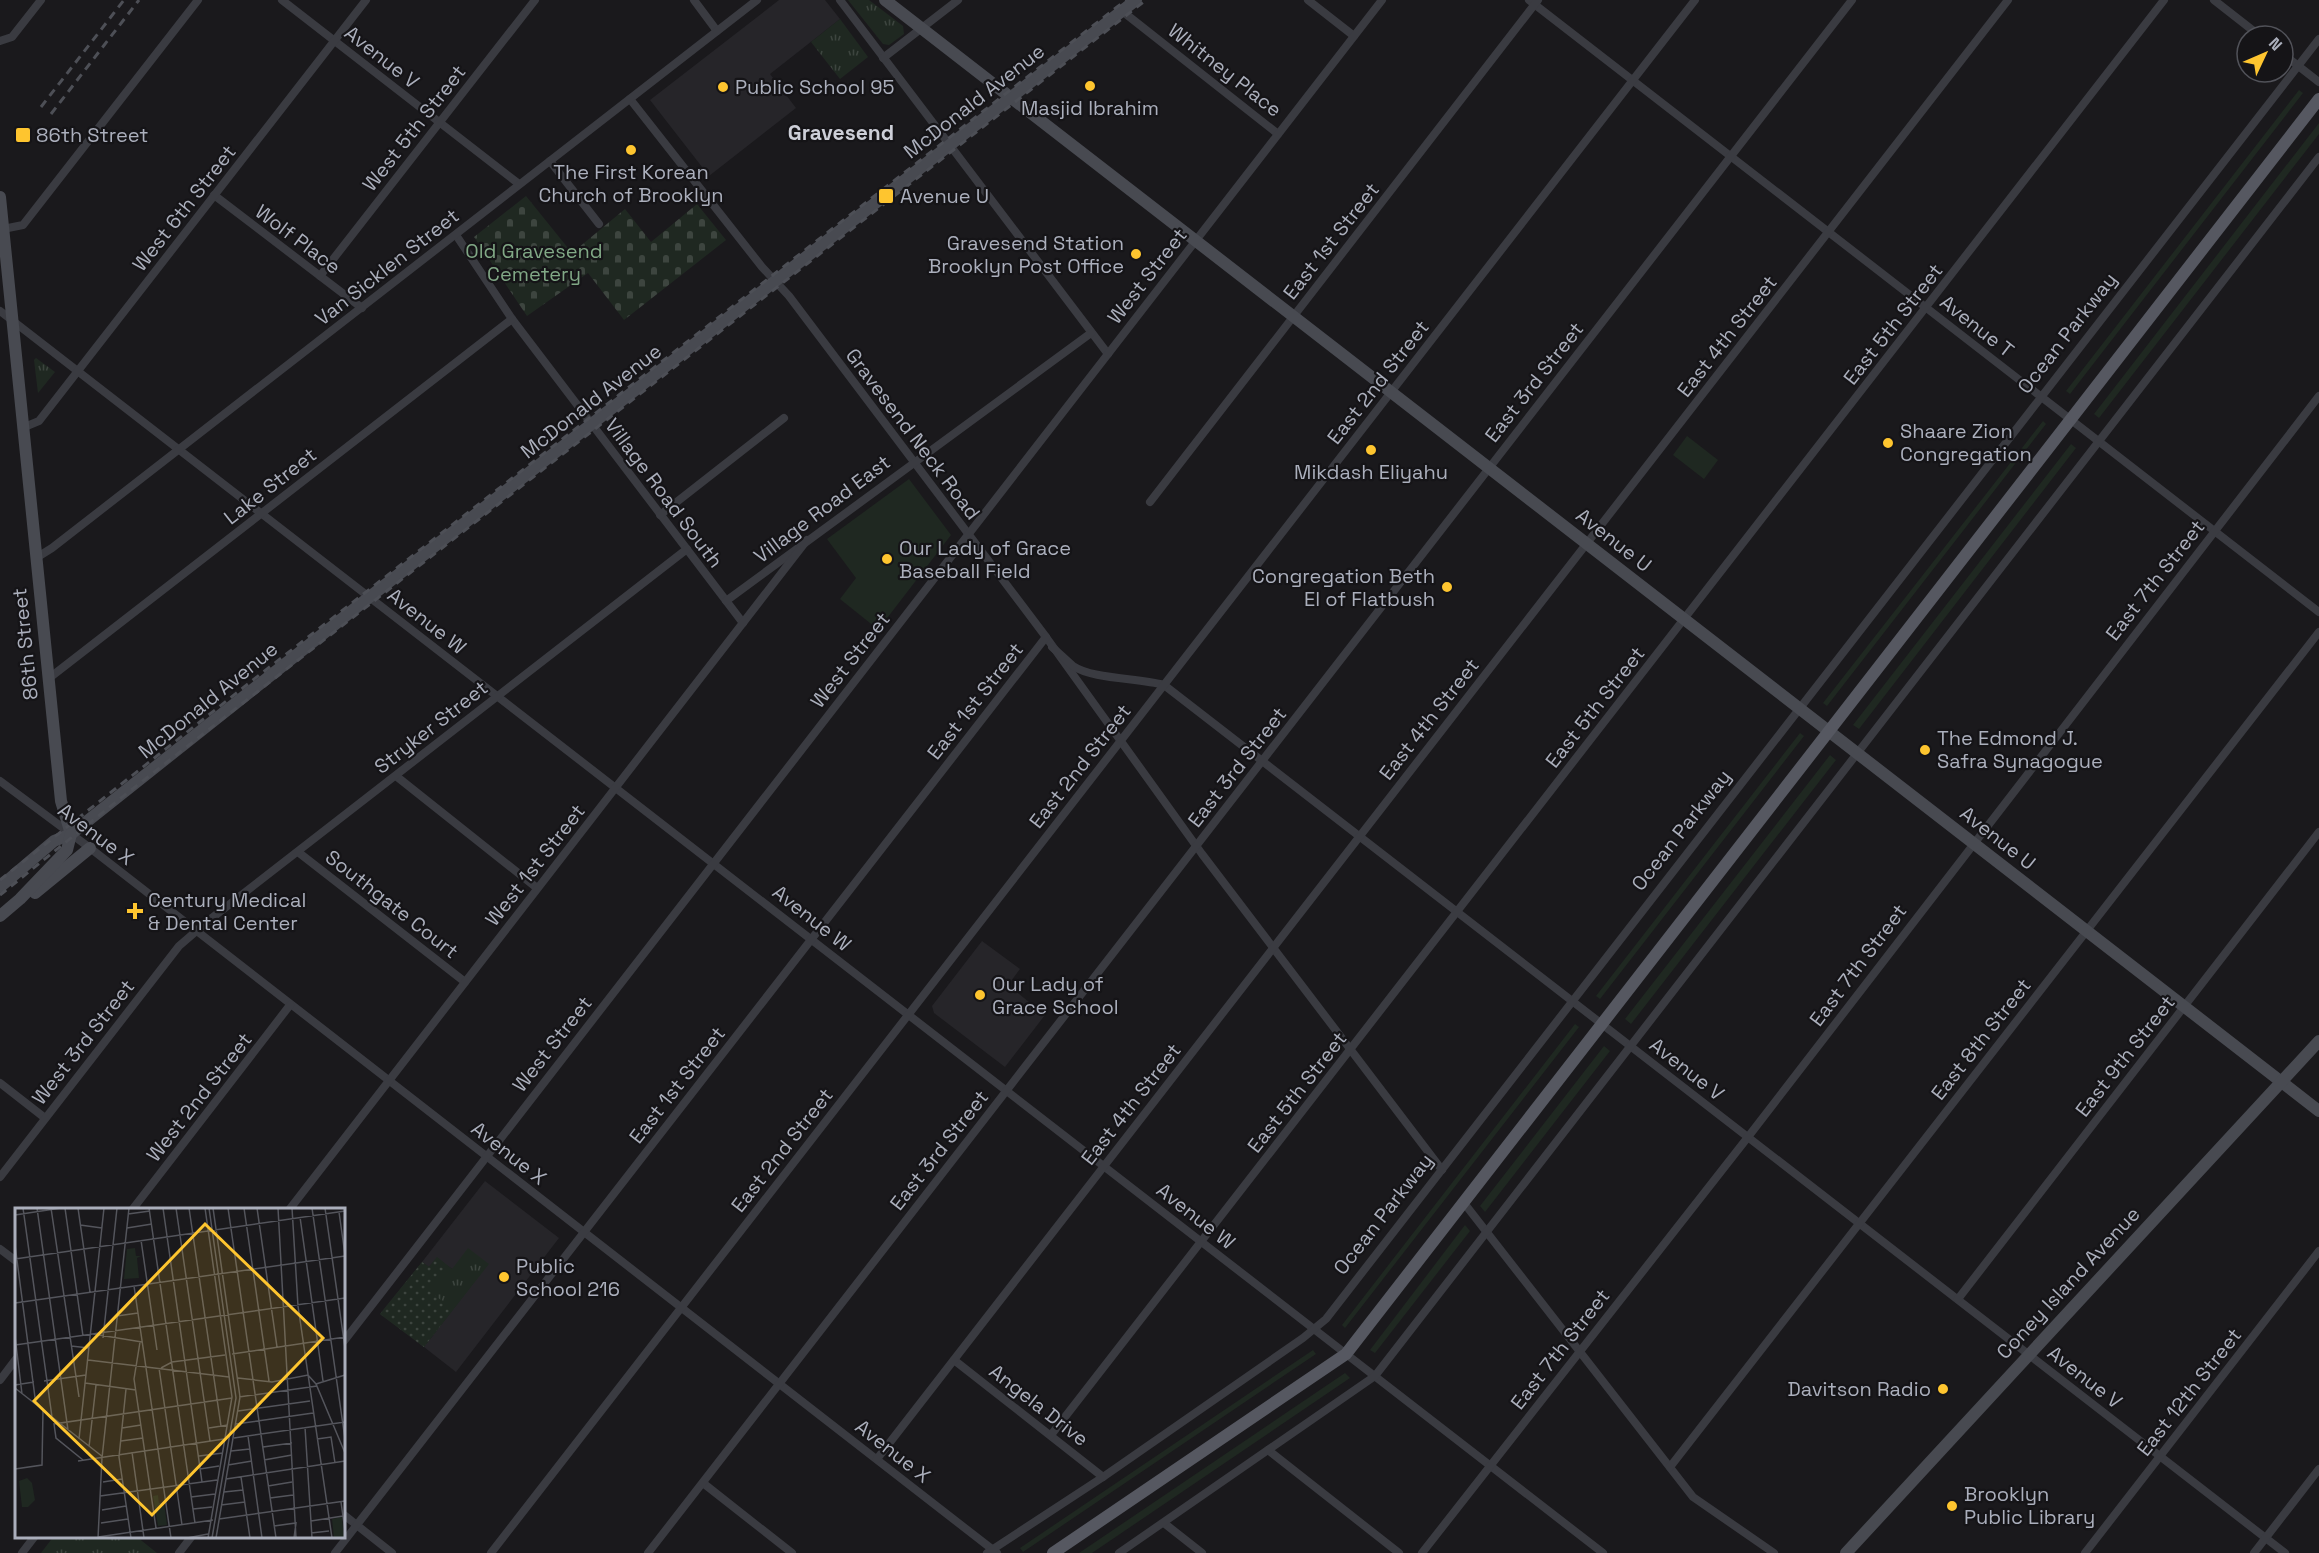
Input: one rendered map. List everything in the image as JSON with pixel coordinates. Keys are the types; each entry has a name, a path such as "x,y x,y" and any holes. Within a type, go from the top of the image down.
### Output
{"main road":[{"name":"Avenue U","path":"885,0 2319,1111"},
{"name":"McDonald Avenue","path":"71,834 369,597 1136,0"},
{"path":"1053,1553 1346,1354 2319,99"},
{"name":"86th Street","path":"0,197 61,801 71,834"},
{"path":"0,887 54,841 71,834"},
{"path":"0,916 20,899 67,850 71,834"},
{"path":"20,899 36,892 90,848"},
{"name":"Coney Island Avenue","path":"1846,1553 2319,1041"}],"street":[{"path":"0,41 12,37 41,0"},
{"path":"3,229 23,225 198,0"},
{"name":"Avenue V","path":"282,0 519,184"},
{"name":"West 6th Street","path":"22,428 39,421 366,0"},
{"name":"West 5th Street","path":"320,276 535,0"},
{"path":"694,0 717,31"},
{"name":"Van Sicklen Street","path":"36,558 179,450 757,0"},
{"path":"840,0 1108,354"},
{"path":"883,58 958,0"},
{"path":"1308,0 1354,36"},
{"name":"West Street","path":"345,1340 1382,0"},
{"name":"East 2nd Street","path":"491,1553 1695,0"},
{"name":"East 3rd Street","path":"648,1553 1852,0"},
{"name":"East 4th Street","path":"877,1459 2008,0"},
{"name":"East 5th Street","path":"1052,1435 2164,0"},
{"path":"2214,0 2245,24"},
{"name":"Avenue T","path":"1534,2 2319,612"},
{"name":"East 1st Street","path":"1150,502 1534,2"},
{"name":"Whitney Place","path":"1122,11 1278,134"},
{"name":"Ocean Parkway","path":"992,1552 1315,1330 1326,1320 2319,39"},
{"path":"2295,63 2319,82"},
{"name":"Gravesend Neck Road","path":"630,99 789,296 1046,637 1196,846 1442,1170"},
{"path":"1119,1553 1375,1376 2319,157"},
{"path":"550,161 599,224"},
{"name":"Wolf Place","path":"214,195 362,308"},
{"name":"Village Road South","path":"456,235 512,319 743,623"},
{"name":"Avenue W","path":"0,311 1603,1553"},
{"name":"Lake Street","path":"48,679 512,319"},
{"name":"Village Road East","path":"726,601 1091,333"},
{"name":"East 7th Street","path":"1422,1553 1748,1137 2319,396"},
{"path":"660,515 784,418"},
{"name":"West 1st Street","path":"290,1208 807,540"},
{"name":"Stryker Street","path":"196,931 687,549"},
{"name":"East 8th Street","path":"1670,1467 2319,632"},
{"name":"East 1st Street","path":"335,1553 1046,637"},
{"name":"Avenue V","path":"1052,647 1084,671 1146,680 1164,685 2285,1553"},
{"path":"396,776 537,888"},
{"name":"Avenue X","path":"0,781 90,848 877,1459 992,1552"},
{"name":"East 9th Street","path":"1958,1299 2319,832"},
{"name":"Southgate Court","path":"298,852 465,982"},
{"name":"West 3rd Street","path":"0,1177 179,946 196,931"},
{"name":"West 2nd Street","path":"133,1208 291,1005"},
{"path":"0,1083 45,1118"},
{"path":"1464,1203 1581,1350 1693,1497 1774,1553"},
{"path":"0,1249 15,1260"},
{"name":"East 12th Street","path":"2085,1553 2319,1251"},
{"path":"0,1380 15,1360"},
{"name":"Angela Drive","path":"954,1360 1103,1477"},
{"path":"1268,1450 1399,1553"},
{"path":"2254,1553 2319,1469"},
{"path":"703,1483 792,1553"},
{"path":"345,1516 392,1553"},
{"path":"1164,1523 1202,1553"},
{"path":"22,1553 33,1538"},
{"path":"179,1553 190,1538"}],"shaded area":[{"name":"Public School 95","path":"779,0 825,0 840,19 770,74 796,108 709,176 650,100"},
{"name":"Our Lady of Grace School","path":"982,941 1020,969 1008,985 1045,1015 1005,1067 934,1013 932,1006"},
{"name":"Public School 216","path":"485,1181 559,1238 456,1372 424,1347 488,1264 452,1269 437,1258 429,1267 422,1262"}],"green space":[{"path":"848,0 869,0 903,26 904,34 889,45 883,44"},
{"path":"840,19 868,57 840,79 811,42"},
{"path":"2299,90 2303,93 2070,394 2066,391"},
{"path":"2319,123 2319,134 2099,418 2094,414"},
{"name":"Old Gravesend Cemetery","path":"526,196 572,253 625,209 651,242 697,204 726,240 624,320 588,273 527,316 474,237"},
{"path":"36,358 55,372 38,393 34,360"},
{"path":"2043,421 2046,424 1827,706 1823,703"},
{"path":"1687,436 1718,460 1704,479 1673,455"},
{"path":"2071,444 2076,448 1859,729 1853,725"},
{"name":"Our Lady of Grace Baseball Field","path":"909,479 951,535 881,626 875,627 840,599 856,578 827,539"},
{"path":"1800,733 1804,736 1600,999 1596,996"},
{"path":"1830,755 1836,760 1631,1024 1625,1019"},
{"path":"1575,1024 1579,1027 1345,1328 1342,1325"},
{"path":"1604,1046 1610,1051 1485,1212 1480,1206"},
{"path":"1465,1225 1470,1231 1375,1353 1370,1350"},
{"path":"468,1248 489,1264 424,1347 380,1314 422,1262 429,1267 437,1257 452,1269"},
{"path":"437,1257 448,1266 429,1291 453,1309 424,1347 380,1314 422,1262 429,1267"},
{"path":"1313,1350 1316,1354 1023,1552 1020,1548"},
{"path":"1345,1373 1350,1378 1092,1553 1079,1553"},
{"path":"52,1538 138,1538 157,1553 41,1553"}],"railway":[{"path":"41,107 124,0"},
{"path":"51,114 139,0"},
{"path":"0,880 1126,0"},
{"path":"0,895 117,801 1146,0"}],"place":[{"name":"Masjid Ibrahim","path":"1090,86"},
{"name":"Public School 95","path":"723,87"},
{"name":"86th Street","path":"23,135"},
{"name":"The First Korean Church of Brooklyn","path":"631,150"},
{"name":"Avenue U","path":"886,196"},
{"name":"Gravesend Station Brooklyn Post Office","path":"1136,254"},
{"name":"Shaare Zion Congregation","path":"1888,443"},
{"name":"Mikdash Eliyahu","path":"1371,450"},
{"name":"Our Lady of Grace Baseball Field","path":"887,559"},
{"name":"Congregation Beth El of Flatbush","path":"1447,587"},
{"name":"The Edmond J. Safra Synagogue","path":"1925,750"},
{"name":"Century Medical & Dental Center","path":"135,911"},
{"name":"Our Lady of Grace School","path":"980,995"},
{"name":"Public School 216","path":"504,1277"},
{"name":"Davitson Radio","path":"1943,1389"},
{"name":"Brooklyn Public Library","path":"1952,1506"}],"district":[{"name":"Gravesend","path":"841,132"}]}
